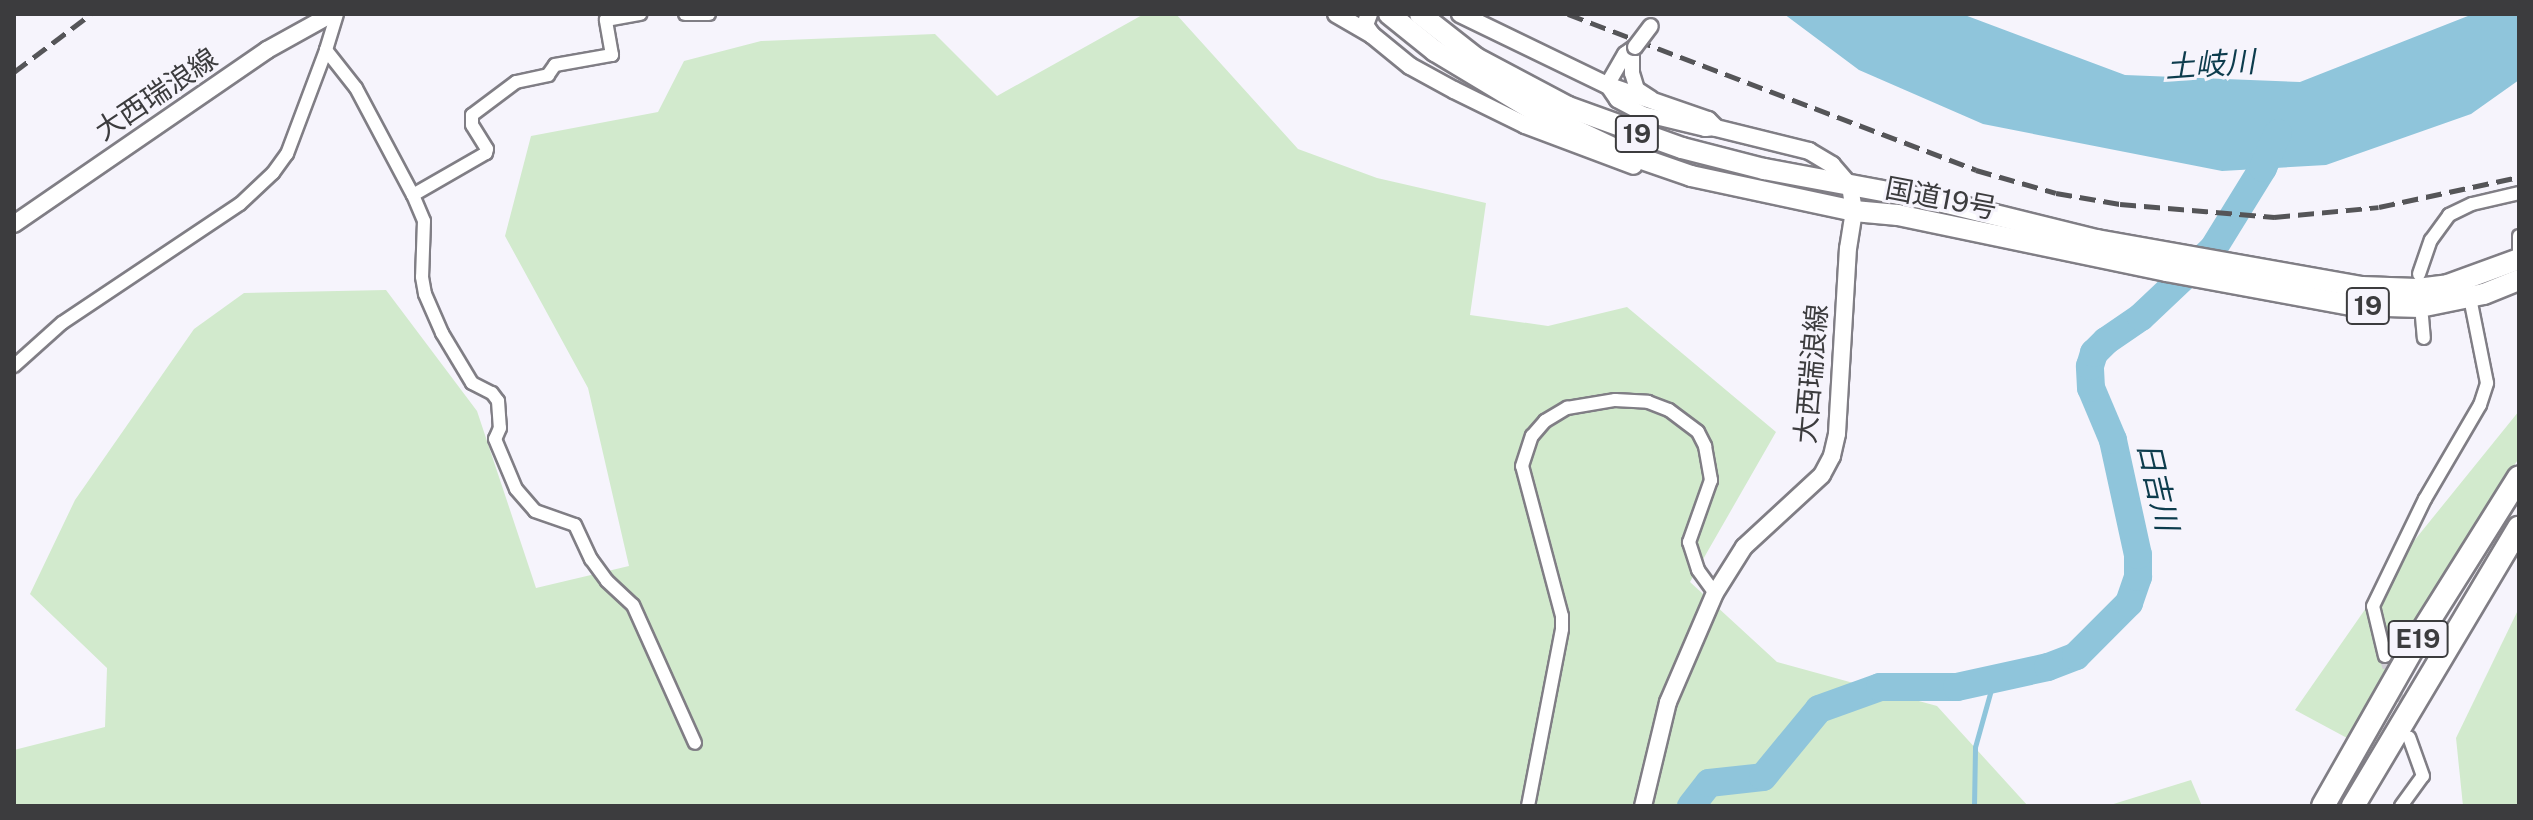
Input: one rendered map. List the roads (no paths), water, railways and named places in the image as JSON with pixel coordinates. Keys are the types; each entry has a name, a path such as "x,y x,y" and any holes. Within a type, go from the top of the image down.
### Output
{"highway":[{"name":"国道19号","path":"1389,14 1524,86 1621,129 1764,169 1947,203 2097,240 2182,256 2221,272 2352,305 2420,307 2470,298 2519,280"},
{"name":"国道19号","path":"1420,14 1439,43 1505,95 1619,151 1691,176 2166,271 2221,272 2362,287 2417,289 2472,278 2519,258"},
{"name":"E19","path":"2323,806 2420,635 2519,477"},
{"name":"E19","path":"2353,806 2519,528"}],"main road":[{"name":"大西瑞浪線","path":"14,224 267,50 334,14"},
{"path":"1336,14 1372,35 1410,66 1525,125 1601,156 1659,173 1691,176"},
{"path":"1369,14 1365,25 1372,35"},
{"path":"1460,14 1607,85 1708,120 1716,128 1809,151 1832,165 1850,186"},
{"name":"大西瑞浪線","path":"1643,806 1668,702 1715,593 1744,547 1822,475 1832,456 1837,434 1848,248 1854,211 1850,186"}],"street":[{"path":"14,366 62,323 240,204 273,173 287,154 326,50 334,14"},
{"path":"413,195 486,153 487,149 472,125 472,115 516,82 548,75 555,65 612,55 606,20 640,14"},
{"path":"685,14 709,14"},
{"path":"1655,20 1633,50 1625,54 1607,85 1623,105 1643,114 1705,129 1716,128"},
{"path":"326,50 356,88 413,195 424,221 422,277 425,294 442,333 472,383 492,393 498,401 500,428 495,439 516,489 535,511 575,525 591,559 607,581 633,605 695,743"},
{"path":"1633,50 1632,73 1637,89 1659,103"},
{"path":"2419,274 2431,240 2449,215 2472,204 2519,193"},
{"path":"2519,236 2519,258"},
{"path":"2385,656 2373,606 2425,499 2480,405 2487,383 2485,358 2470,298"},
{"path":"2422,317 2424,338"},
{"path":"1528,806 1562,629 1559,604 1522,466 1532,436 1545,421 1579,405 1648,402 1669,410 1698,432 1705,446 1711,480 1689,542 1698,570 1715,593"},
{"path":"2401,806 2423,776 2409,737"}],"water":[{"path":"1784,14 1962,14 2125,75 2300,82 2473,14 2519,14 2519,80 2471,114 2326,165 2222,171 1983,124 1859,70"}],"waterway":[{"name":"日吉川","path":"1691,806 1709,783 1763,777 1819,709 1880,687 1957,687 2048,667 2076,656 2129,603 2138,577 2138,555 2113,440 2091,388 2090,366 2094,353 2141,317 2213,249 2263,168 2278,133"},
{"path":"1974,806 1975,747 1994,679"}],"tunnel":[{"path":"2385,656 2404,719"}],"railway":[{"path":"14,72 91,14"},
{"path":"1568,14 1976,170 2056,193 2120,204 2274,217 2379,207 2519,177"}],"water label":[{"name":"土岐川","path":"2210,64"}]}
